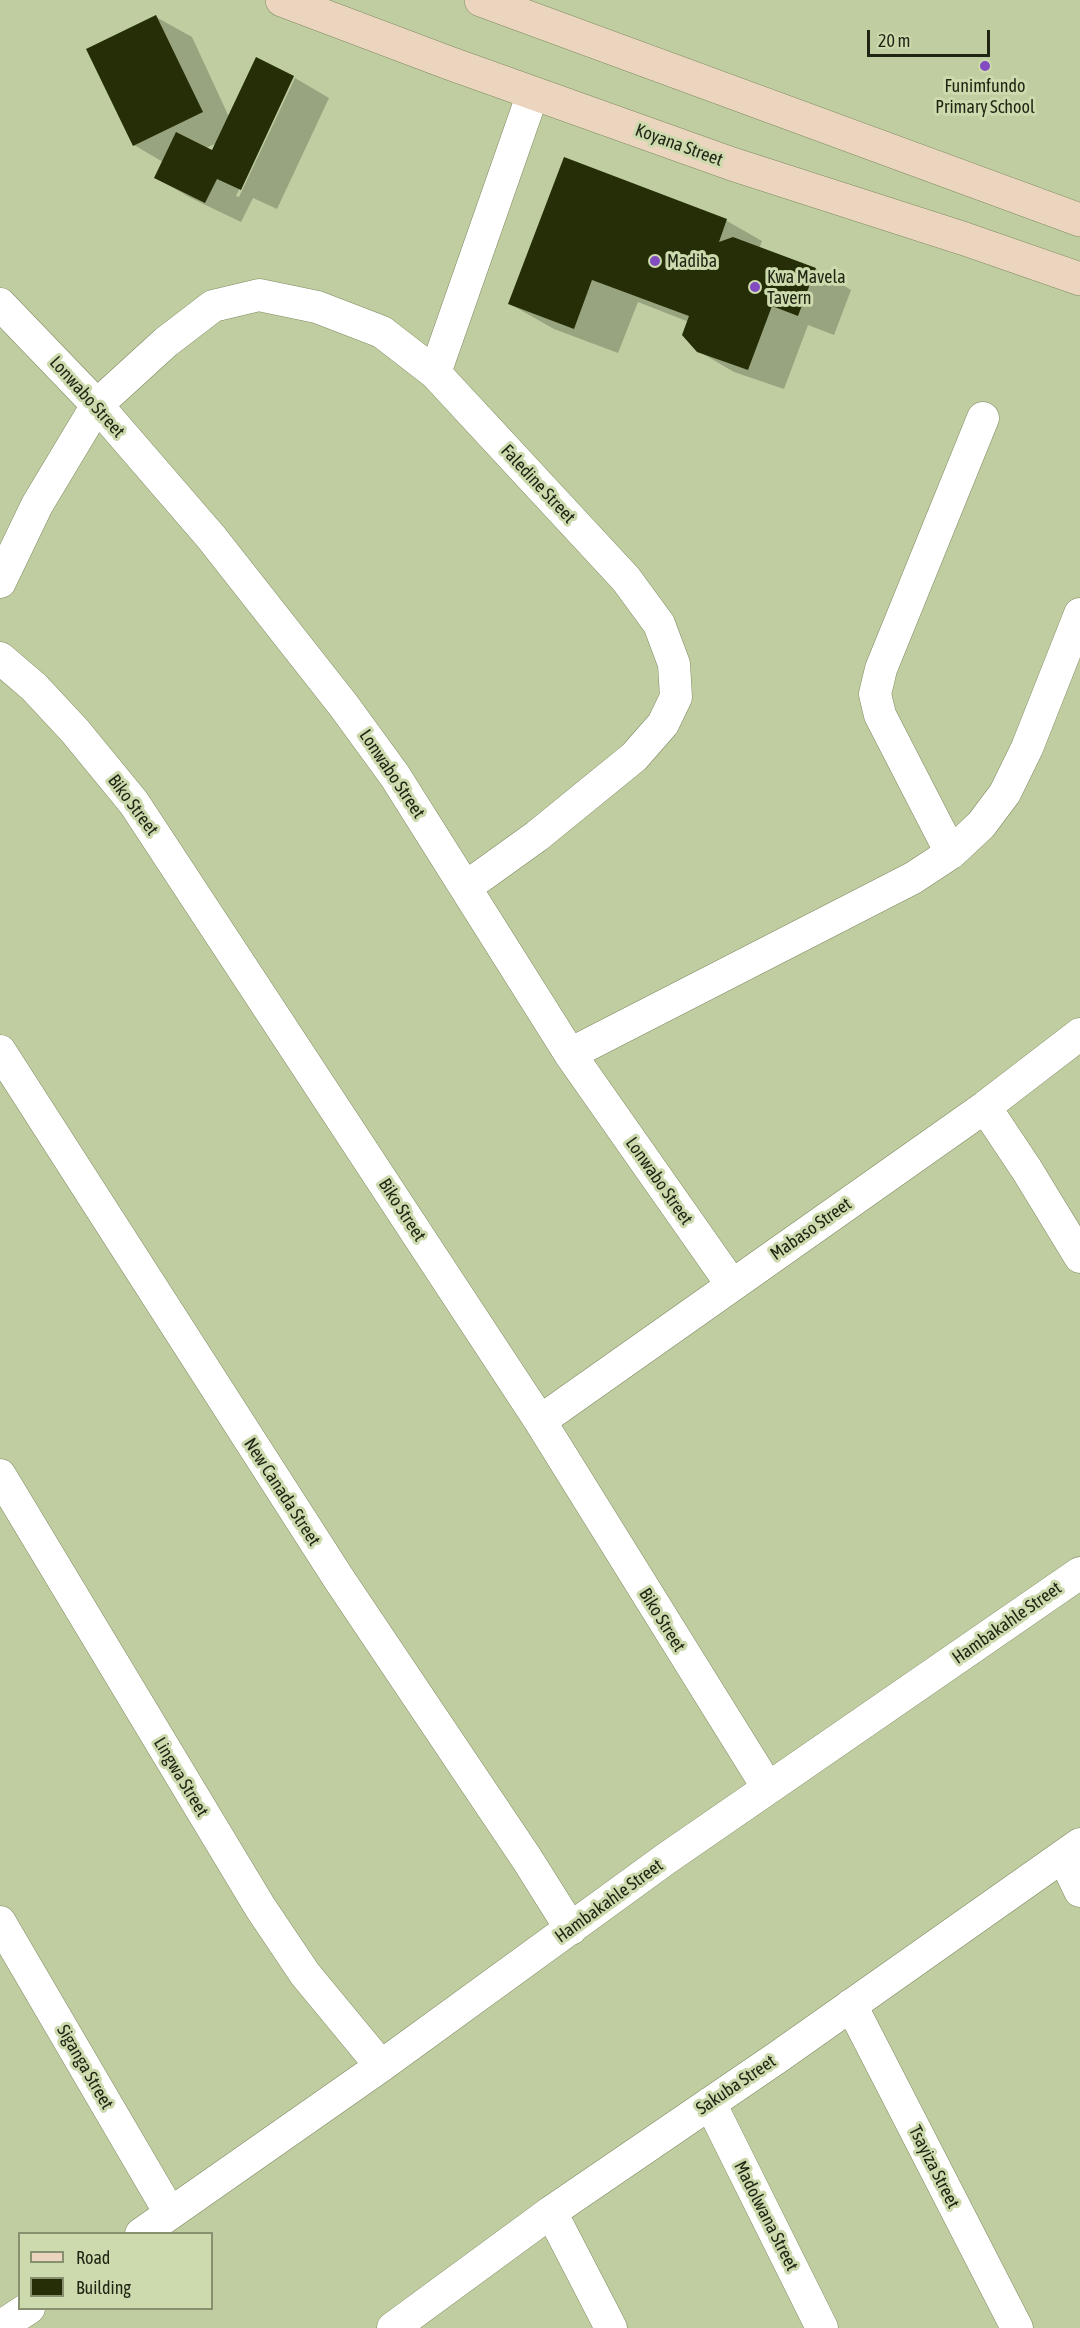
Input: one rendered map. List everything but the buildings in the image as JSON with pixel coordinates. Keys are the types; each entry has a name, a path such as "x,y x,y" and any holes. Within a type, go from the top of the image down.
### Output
{"main road":[{"name":"Koyana Street","path":"282,0 533,93 811,191 965,239 1080,279"},
{"path":"481,0 1080,220"}],"street":[{"path":"435,373 533,93"},
{"name":"Faledine Street","path":"0,582 37,505 97,405 166,342 213,306 259,296 317,307 382,332 435,373 626,579 659,624 674,664 676,697 663,724 634,757 537,836 466,887"},
{"name":"Lonwabo Street","path":"0,304 97,405 211,537 344,705 395,777 570,1054 732,1285"},
{"path":"951,853 880,715 875,694 881,669 983,418"},
{"path":"570,1054 913,878 951,853 981,825 1005,793 1027,748 1080,614"},
{"name":"Biko Street","path":"0,658 43,696 134,803 540,1421 768,1788"},
{"name":"Mabaso Street","path":"540,1421 985,1107 1080,1034"},
{"name":"New Canada Street","path":"0,1051 326,1559 527,1859 571,1929"},
{"path":"985,1107 1080,1257"},
{"name":"Lingwa Street","path":"0,1475 260,1907 305,1974 381,2066"},
{"name":"Hambakahle Street","path":"144,2232 381,2066 667,1858 1080,1573"},
{"path":"1072,1850 1080,1891"},
{"name":"Sakuba Street","path":"399,2326 551,2212 1072,1850"},
{"name":"Siganga Street","path":"0,1922 170,2213"},
{"name":"Tsayiza Street","path":"851,2005 1017,2328"},
{"name":"Madolwana Street","path":"710,2103 822,2328"},
{"path":"551,2212 611,2328"},
{"path":"0,2327 26,2310"}],"place":[{"name":"Funimfundo Primary School","path":"985,66"},
{"name":"Madiba","path":"655,261"},
{"name":"Kwa Mavela Tavern","path":"755,287"}]}
